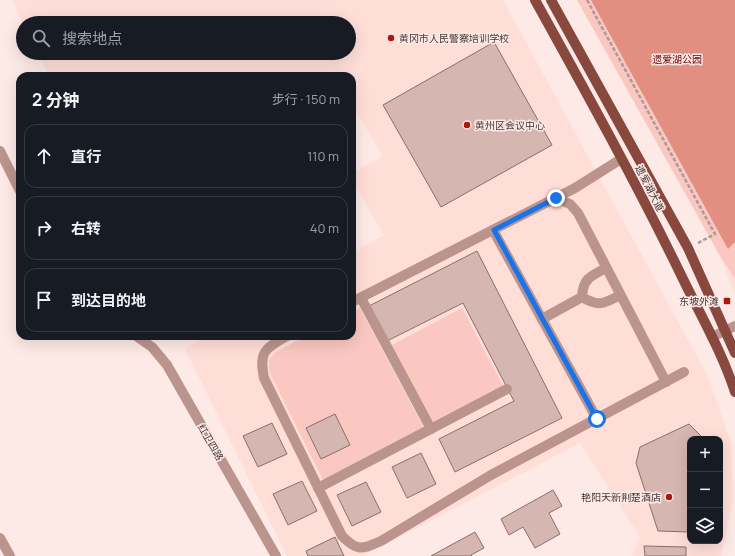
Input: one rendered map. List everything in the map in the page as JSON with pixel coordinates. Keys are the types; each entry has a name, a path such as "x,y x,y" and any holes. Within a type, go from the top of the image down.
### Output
{"main road":[{"name":"遗爱湖大道","path":"534,0 621,159 726,365 735,392"},
{"name":"遗爱湖大道","path":"551,0 688,248 735,353"}],"street":[{"path":"0,151 16,183"},
{"path":"431,429 356,300 556,198 621,159"},
{"path":"556,198 570,204 578,213 666,382"},
{"path":"494,230 597,419"},
{"path":"582,296 582,285 590,277 606,268"},
{"path":"582,296 592,303 605,304 620,295"},
{"path":"542,319 582,296"},
{"path":"712,337 735,326"},
{"name":"红卫四路","path":"142,340 152,347 167,365 276,556"},
{"path":"280,340 274,343 265,352 261,361 264,378 342,536 351,545 363,548 381,541 491,475 684,372"},
{"path":"318,488 507,389"},
{"path":"0,538 10,556"}],"path":[{"path":"587,0 715,234 688,248"}],"shaded area":[{"path":"12,0 503,0 708,377 731,443 733,500 721,556 632,556 640,537 580,443 363,556 287,556 185,349 200,340 356,340 356,251 384,235 356,187 356,171 383,156 356,112 356,72 47,72 41,60 356,60 356,16 20,16"},
{"name":"遗爱湖公园","path":"591,0 735,0 735,242 728,249"},
{"name":"东坡外滩","path":"735,242 735,295 720,256"}],"green space":[{"name":"遗爱湖公园","path":"577,0 735,0 735,279 720,256"},
{"path":"360,308 424,428 324,482 269,371 269,360 276,352 298,340 356,340 356,310"},
{"path":"462,308 503,386 432,422 392,345"}],"building":[{"name":"黄州区会议中心","path":"494,42 552,145 441,207 383,105"},
{"path":"477,251 562,418 455,472 439,439 514,401 463,303 385,342 367,307"},
{"path":"335,414 350,445 321,459 306,428"},
{"path":"272,423 287,454 258,467 243,436"},
{"name":"艳阳天新荆楚酒店","path":"689,424 701,436 687,436 687,532 658,531 636,463 640,447"},
{"path":"421,453 436,484 407,498 392,467"},
{"path":"302,481 317,511 288,525 273,494"},
{"path":"366,482 381,512 352,526 337,495"},
{"path":"553,490 562,506 549,513 560,534 535,548 523,527 509,535 501,519"},
{"path":"475,532 484,548 471,555 472,556 431,556"},
{"path":"335,537 344,556 308,556 306,551"},
{"path":"644,546 686,547 686,556 645,556"}],"place":[{"name":"黄冈市人民警察培训学校","path":"391,38"},
{"name":"黄州区会议中心","path":"467,125"},
{"name":"东坡外滩","path":"727,301"},
{"name":"艳阳天新荆楚酒店","path":"669,497"}],"route":[{"path":"556,198 494,230 597,419"}]}
